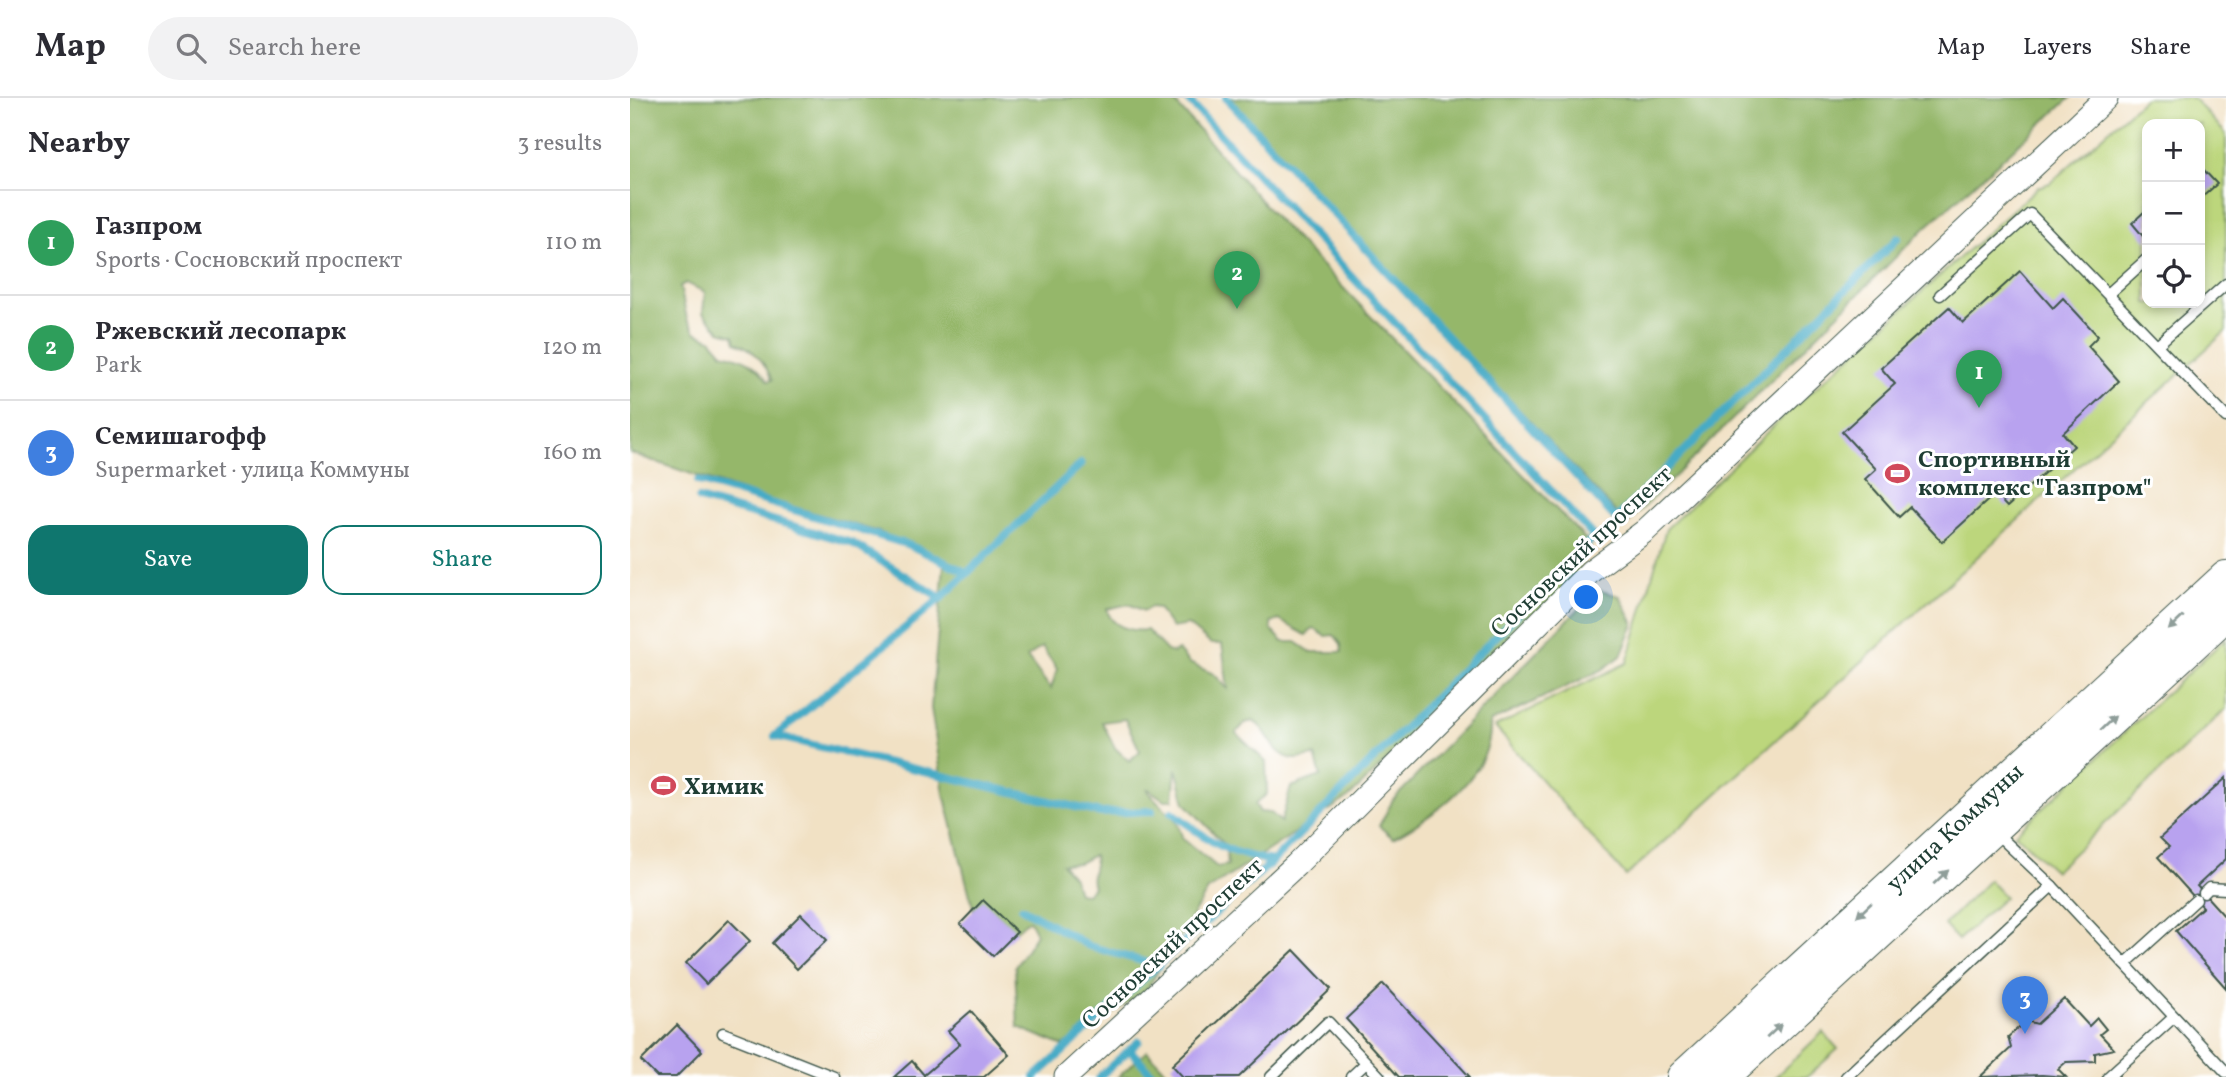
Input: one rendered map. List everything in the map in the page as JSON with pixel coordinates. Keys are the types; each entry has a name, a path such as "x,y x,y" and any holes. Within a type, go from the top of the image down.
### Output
{"main road":[{"name":"улица Коммуны","path":"1723,1077 2226,577"},
{"name":"улица Коммуны","path":"1684,1077 2226,614"}],"street":[{"name":"Сосновский проспект","path":"1066,1077 1296,865 1591,570 1645,531 2106,98"}],"lane":[{"path":"1940,295 2030,214 2226,417"},
{"path":"2108,294 2142,263"},
{"path":"2157,345 2226,284"},
{"path":"1982,820 2052,886 2226,1072"},
{"path":"1846,1077 1966,969 2052,886"},
{"path":"2125,964 2209,888 2226,889"},
{"path":"2108,1077 2174,1017"},
{"path":"1271,1077 1328,1022 1380,1077"},
{"path":"723,1033 834,1077"},
{"path":"1351,1077 1366,1063"}],"green space":[{"path":"630,98 1171,98 1277,219 1591,545 1571,584 1349,797 1208,890 1146,991 1063,1046 1018,1027 1015,967 1036,934 1029,920 1002,941 978,927 944,794 931,708 944,564 879,532 759,497 630,453","holes":["686,283 705,292 703,313 720,331 734,335 736,342 758,357 772,380 768,381 748,362 723,353 711,339 695,332 687,319 680,286","1129,604 1144,611 1151,607 1158,608 1172,628 1188,625 1211,644 1222,644 1228,689 1214,674 1189,663 1178,650 1173,653 1167,651 1147,630 1122,627 1109,615 1107,609","1279,620 1306,635 1314,628 1325,636 1334,635 1341,644 1342,652 1311,652 1296,642 1283,642 1271,629 1271,623","1042,647 1057,669 1051,689 1027,657","1125,719 1140,751 1129,761 1115,748 1102,722","1253,721 1285,756 1295,759 1315,756 1321,776 1291,787 1281,822 1271,813 1260,812 1255,804 1267,794 1266,762 1236,733 1245,723","1176,768 1185,803 1225,845 1228,865 1217,867 1183,839 1176,820 1147,788 1164,800 1173,800","1094,855 1091,878 1093,887 1086,894 1078,893 1073,877 1062,864 1079,863"]},
{"path":"1224,98 2070,98 1926,227 1627,524"},
{"name":"Cпортивный комплекс \"Газпром\"","path":"2145,98 2193,98 2226,134 2226,331 1626,876 1495,727 1627,663 1666,529 1783,417 2038,187 2050,183"},
{"path":"1597,590 1620,596 1634,624 1621,656 1602,670 1490,722 1489,741 1482,759 1472,776 1458,791 1426,818 1393,838 1379,826 1393,800"},
{"path":"2226,638 2226,709 2055,871 2015,834"},
{"path":"1989,880 2005,897 1958,940 1944,925"},
{"path":"1823,1032 1838,1049 1807,1077 1775,1077"},
{"path":"1147,1051 1172,1077 1118,1077"}],"building":[{"path":"2205,171 2217,184 2205,195"},
{"path":"2142,214 2142,235 2132,223"},
{"path":"2020,271 2053,308 2063,298 2098,336 2088,346 2119,381 2063,433 2074,446 2007,507 1995,494 1942,542 1910,507 1899,517 1865,479 1876,469 1842,432 1895,384 1881,368 1949,307 1963,323"},
{"path":"2226,778 2226,859 2197,886 2226,918 2226,988 2176,931 2203,907 2158,857 2169,847 2160,838"},
{"path":"983,900 1017,932 993,956 960,924"},
{"path":"801,914 827,940 797,969 772,943"},
{"path":"729,920 750,941 706,984 686,963"},
{"path":"1294,950 1331,989 1239,1077 1183,1077 1172,1065"},
{"path":"1383,984 1470,1077 1399,1077 1346,1019"},
{"path":"2064,999 2089,1026 2097,1018 2106,1029 2100,1034 2114,1049 2095,1053 2095,1061 2066,1062 2058,1069 2066,1077 1980,1077 2011,1048 2008,1037 2026,1021 2037,1024"},
{"path":"971,1011 1009,1055 984,1077 894,1077 912,1061 924,1075 960,1044 948,1031"},
{"path":"677,1025 702,1051 676,1077 657,1077 641,1061"}],"waterway":[{"path":"1035,1077 1273,861 1594,537 1186,98"},
{"path":"1226,98 1616,519 1898,238"},
{"path":"775,736 941,598 1081,464"},
{"path":"698,481 909,545 968,573"},
{"path":"699,499 852,543 941,598"},
{"path":"775,736 1101,813 1152,811"},
{"path":"1172,812 1218,845 1273,861"},
{"path":"1022,908 1089,946 1159,966"},
{"path":"1099,1077 1139,1041"},
{"path":"1130,1050 1155,1077"}],"place":[{"name":"Ржевский лесопарк","path":"1237,309"},
{"name":"Газпром","path":"1979,408"},
{"name":"Cпортивный комплекс \"Газпром\"","path":"1898,473"},
{"name":"Химик","path":"664,786"},
{"name":"Семишагофф","path":"2025,1034"}]}
